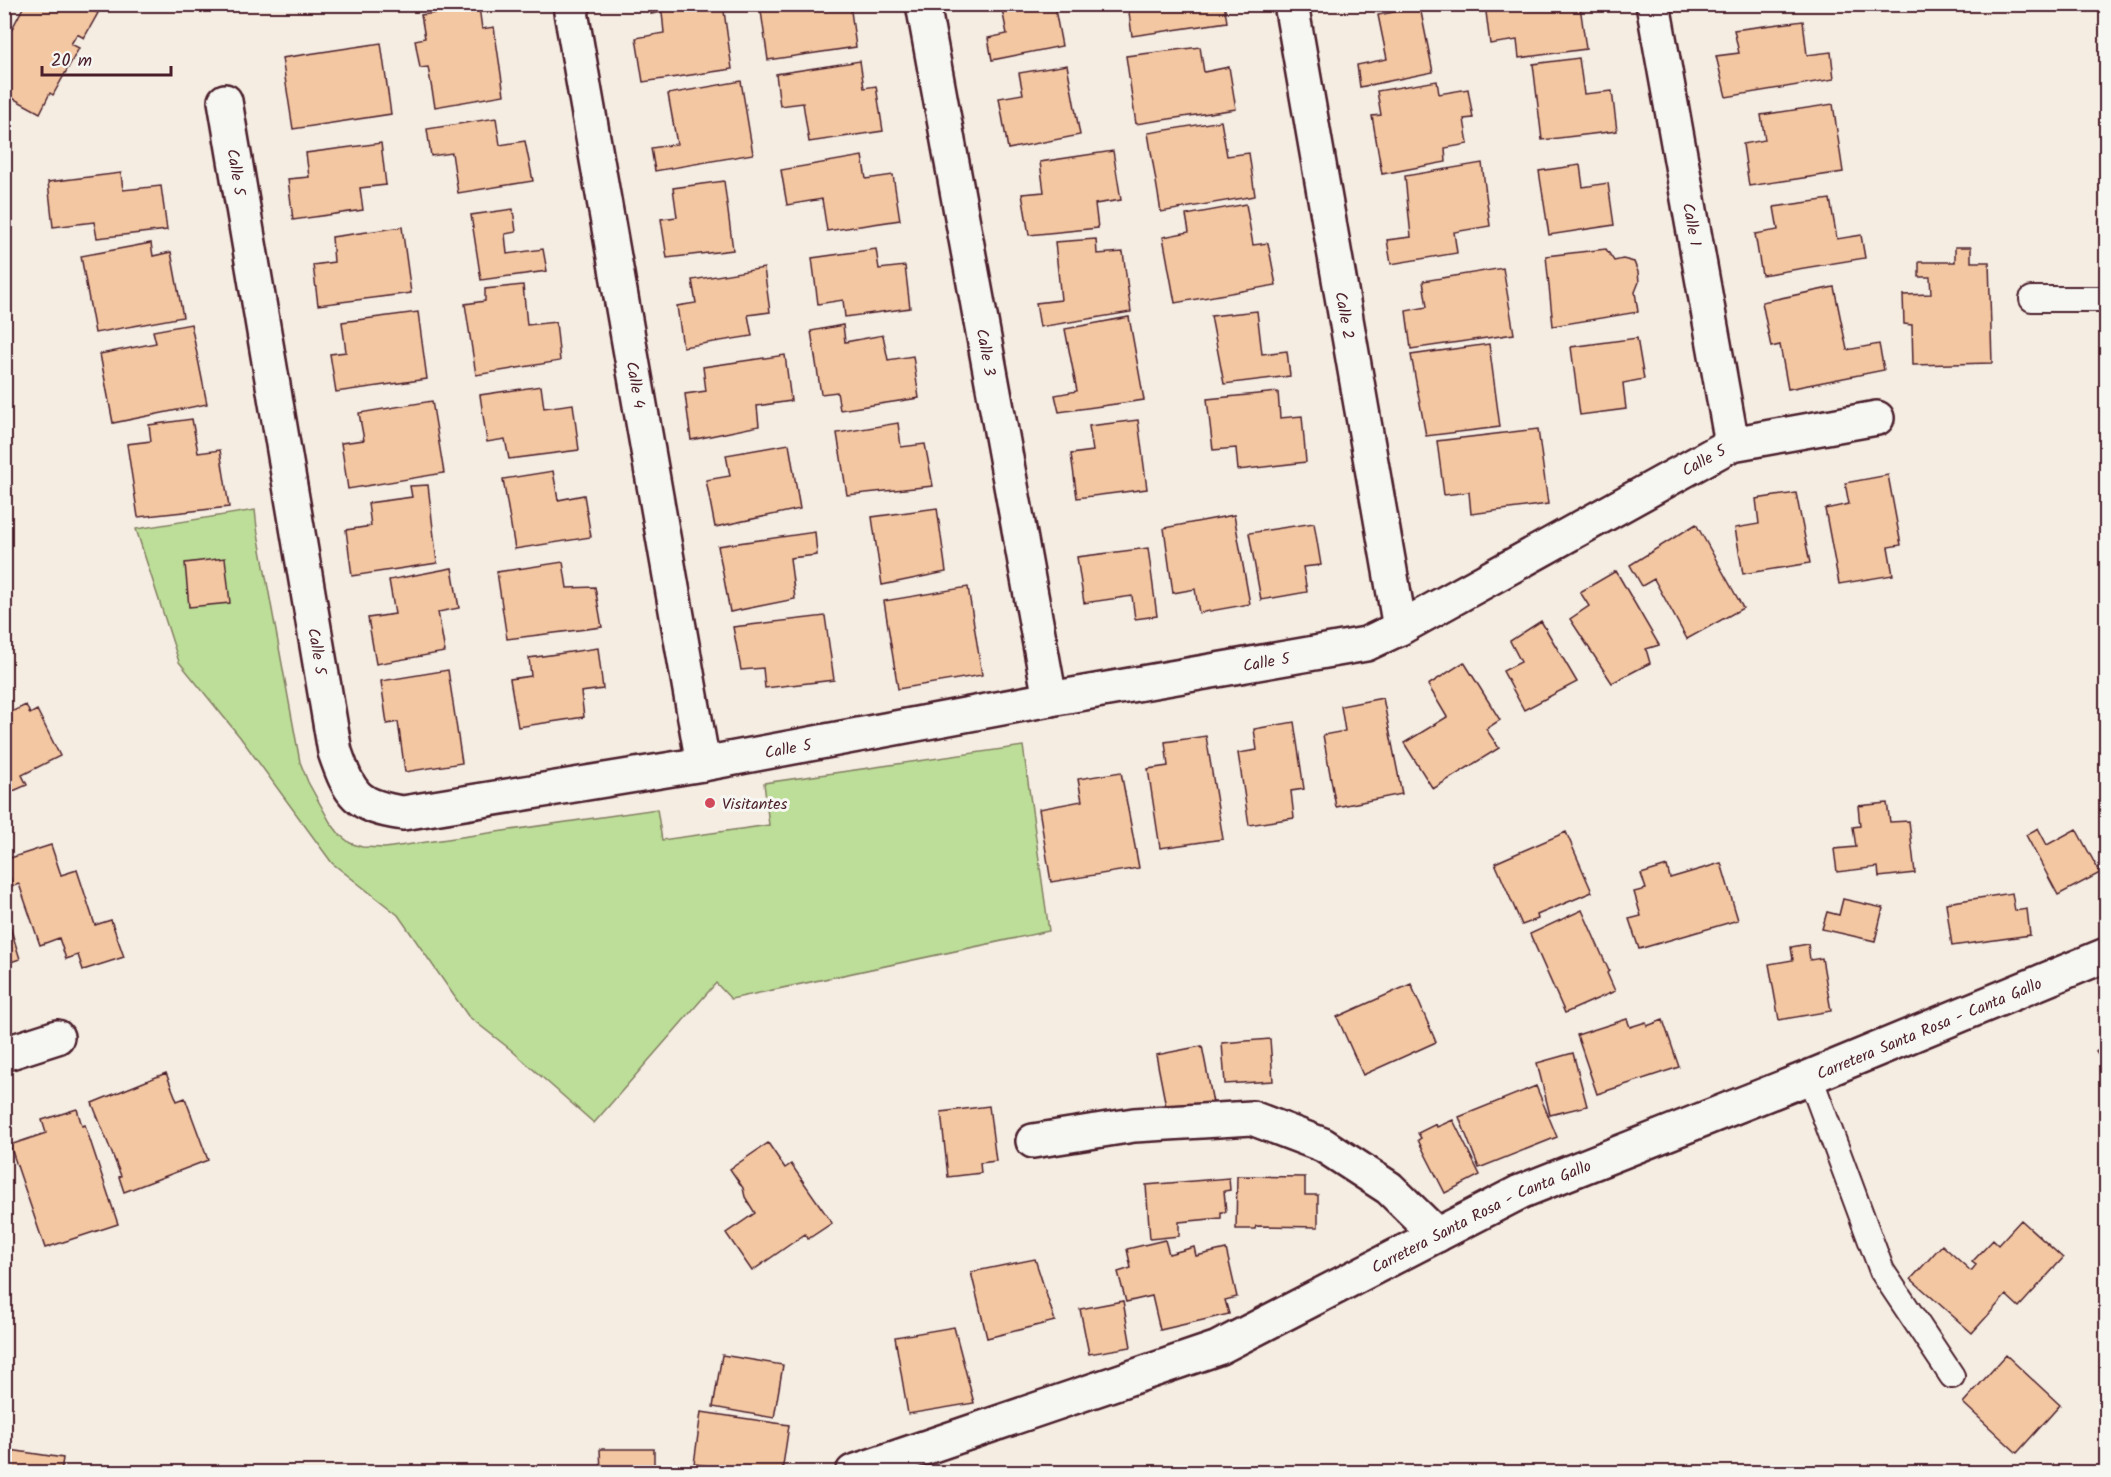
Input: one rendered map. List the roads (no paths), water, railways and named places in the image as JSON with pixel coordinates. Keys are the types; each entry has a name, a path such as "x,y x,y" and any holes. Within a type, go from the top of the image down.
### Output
{"street":[{"name":"Calle 4","path":"574,4 571,12 703,764"},
{"name":"Calle 3","path":"923,4 1050,699"},
{"name":"Calle 2","path":"1291,4 1400,628"},
{"name":"Calle 1","path":"1653,4 1732,444"},
{"name":"Calle 5","path":"225,101 335,752 345,781 354,793 365,803 381,810 403,813 703,764 1050,699 1366,644 1400,628 1732,444 1877,418"},
{"name":"Carretera Santa Rosa - Canta Gallo","path":"853,1473 1218,1348 1520,1192 1810,1077 2106,955"},
{"path":"4,1054 57,1037"},
{"path":"1033,1141 1134,1125 1252,1118 1323,1145 1389,1188 1437,1235"}],"lane":[{"path":"2032,299 2106,298"},
{"path":"1810,1077 1882,1271 1952,1377"}],"place":[{"name":"Visitantes","path":"710,803"}]}
